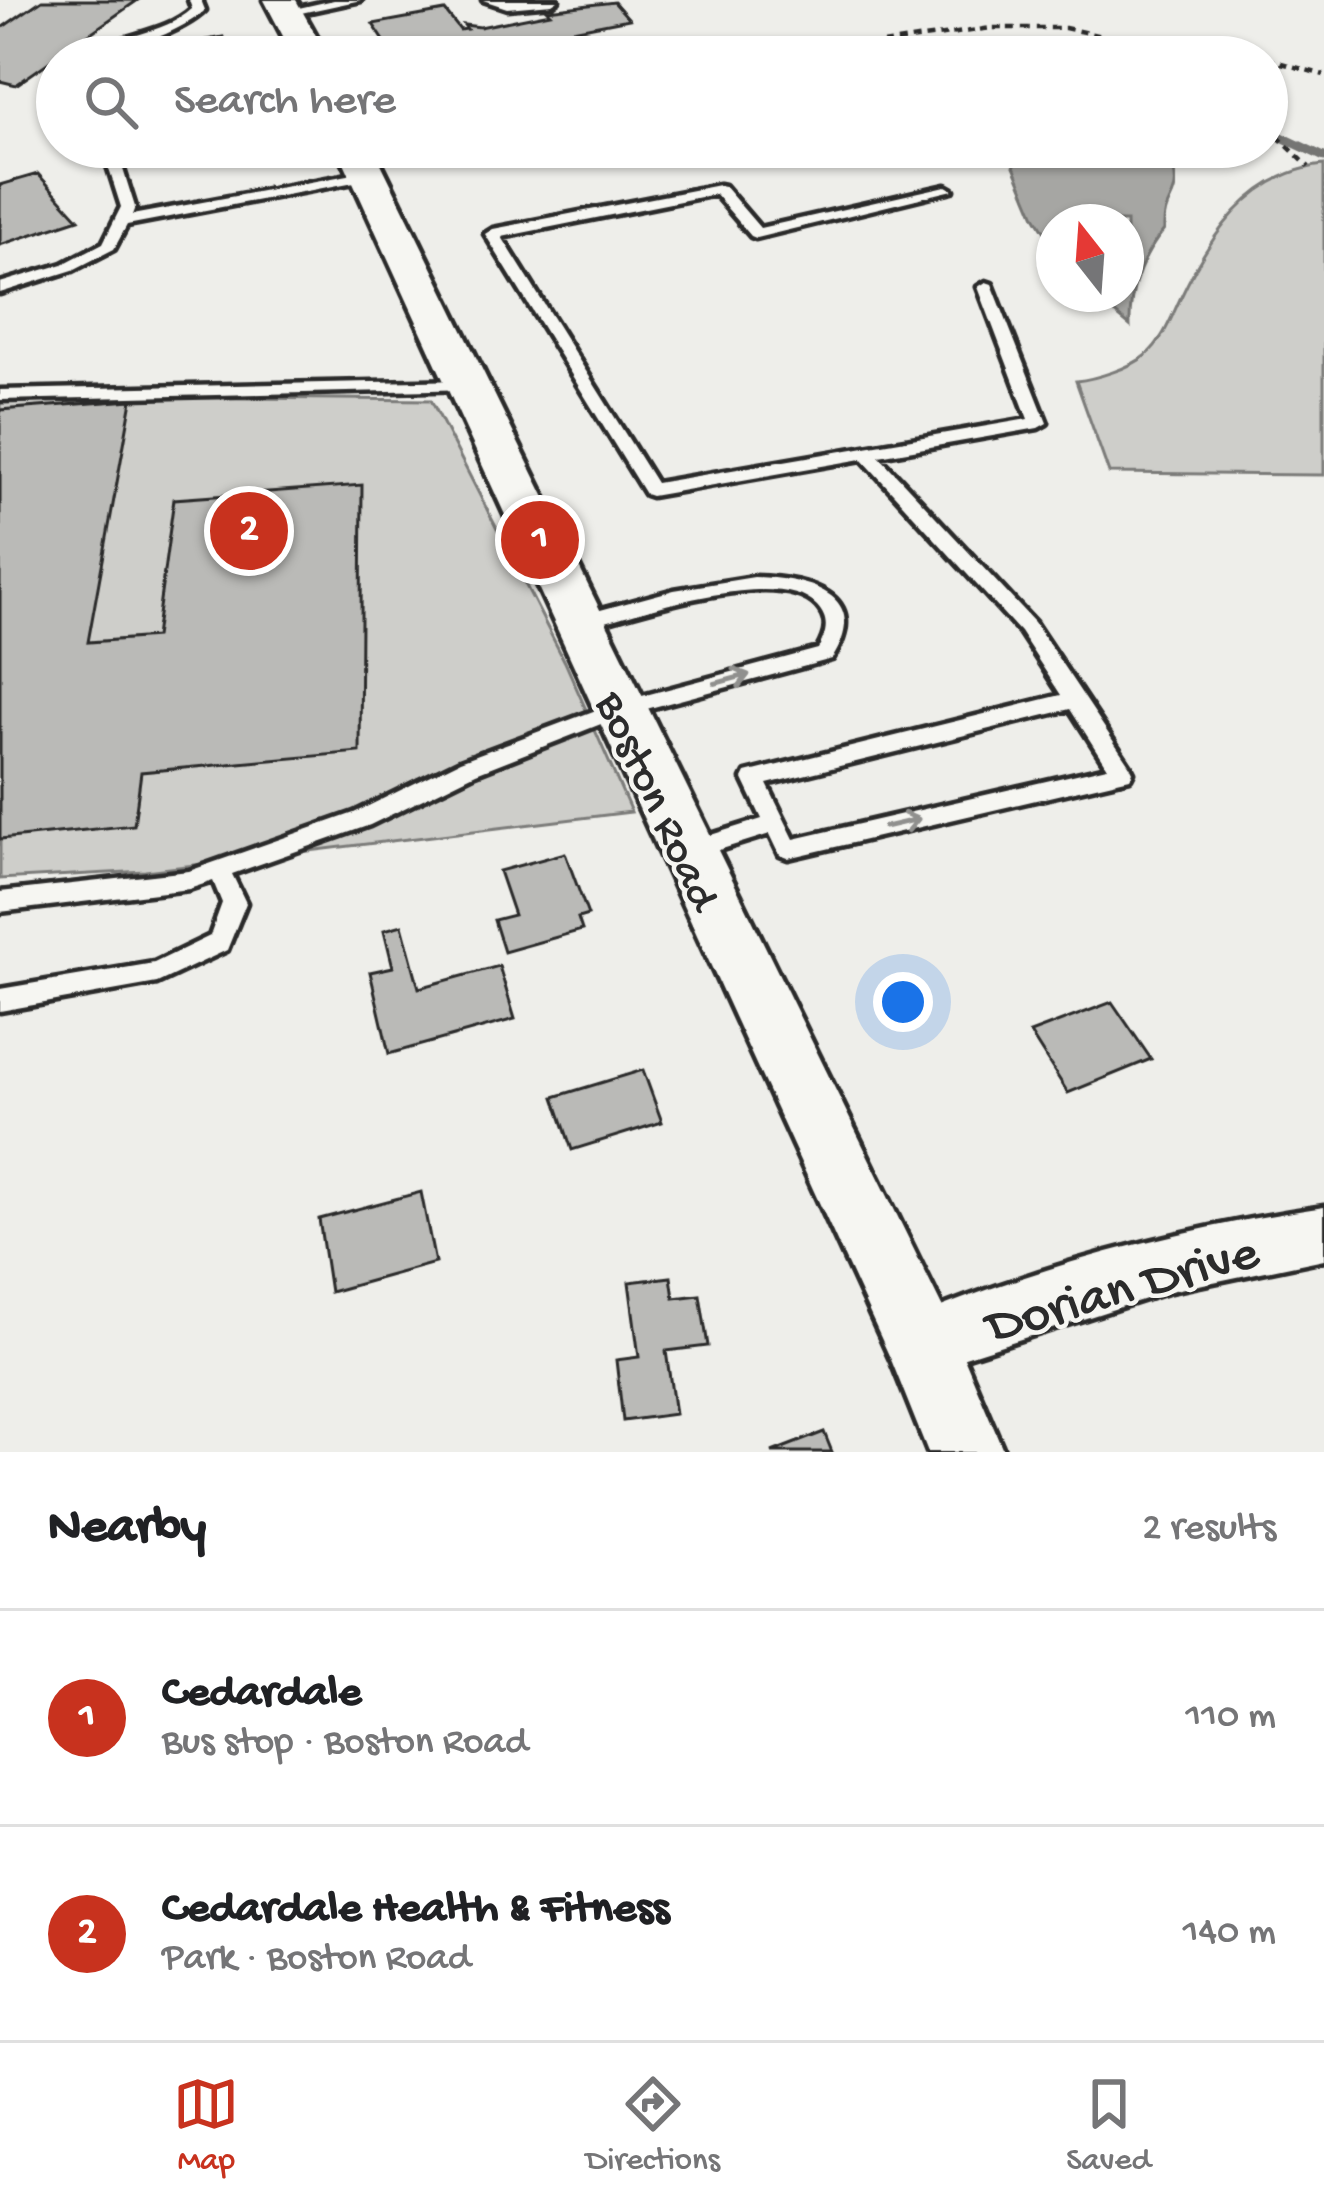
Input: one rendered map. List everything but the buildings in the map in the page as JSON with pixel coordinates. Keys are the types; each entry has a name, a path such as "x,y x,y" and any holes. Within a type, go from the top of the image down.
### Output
{"street":[{"path":"284,6 300,36"},
{"name":"Boston Road","path":"365,168 920,1343 966,1452"},
{"name":"Dorian Drive","path":"920,1343 1136,1269 1260,1241 1324,1233"}],"lane":[{"path":"147,36 184,26 199,10 195,0"},
{"path":"284,6 355,0"},
{"path":"489,0 507,4 552,0"},
{"path":"0,288 68,267 109,246 128,207 116,168"},
{"path":"122,221 334,168"},
{"path":"946,190 756,233 718,189 494,234 651,490 1038,422 986,287"},
{"path":"0,394 466,385"},
{"path":"866,453 1027,627 1121,772 788,849 754,779 1074,700"},
{"path":"0,902 189,880 362,820 468,767 619,709 825,654 836,638 836,616 824,596 796,583 757,580 578,623"},
{"path":"685,851 775,824"},
{"path":"0,1000 157,973 219,943 234,903 219,869"}],"path":[{"path":"950,36 1025,27 1111,36"},
{"path":"1288,64 1324,75"},
{"path":"1288,146 1309,167"}],"shaded area":[{"path":"1324,165 1324,475 1109,473 1076,381 1112,372 1146,355 1162,336 1204,253 1235,212 1274,181"},
{"path":"1015,168 1173,168 1175,188 1164,230 1144,262 1144,204 1036,204 1036,218"},
{"path":"1113,312 1131,312 1130,326"},
{"path":"0,400 431,400 565,662 631,812 145,871 0,879"}],"waterway":[{"path":"1288,140 1324,157"}],"place":[{"name":"Cedardale Health & Fitness","path":"249,531"},
{"name":"Cedardale","path":"540,540"}]}
